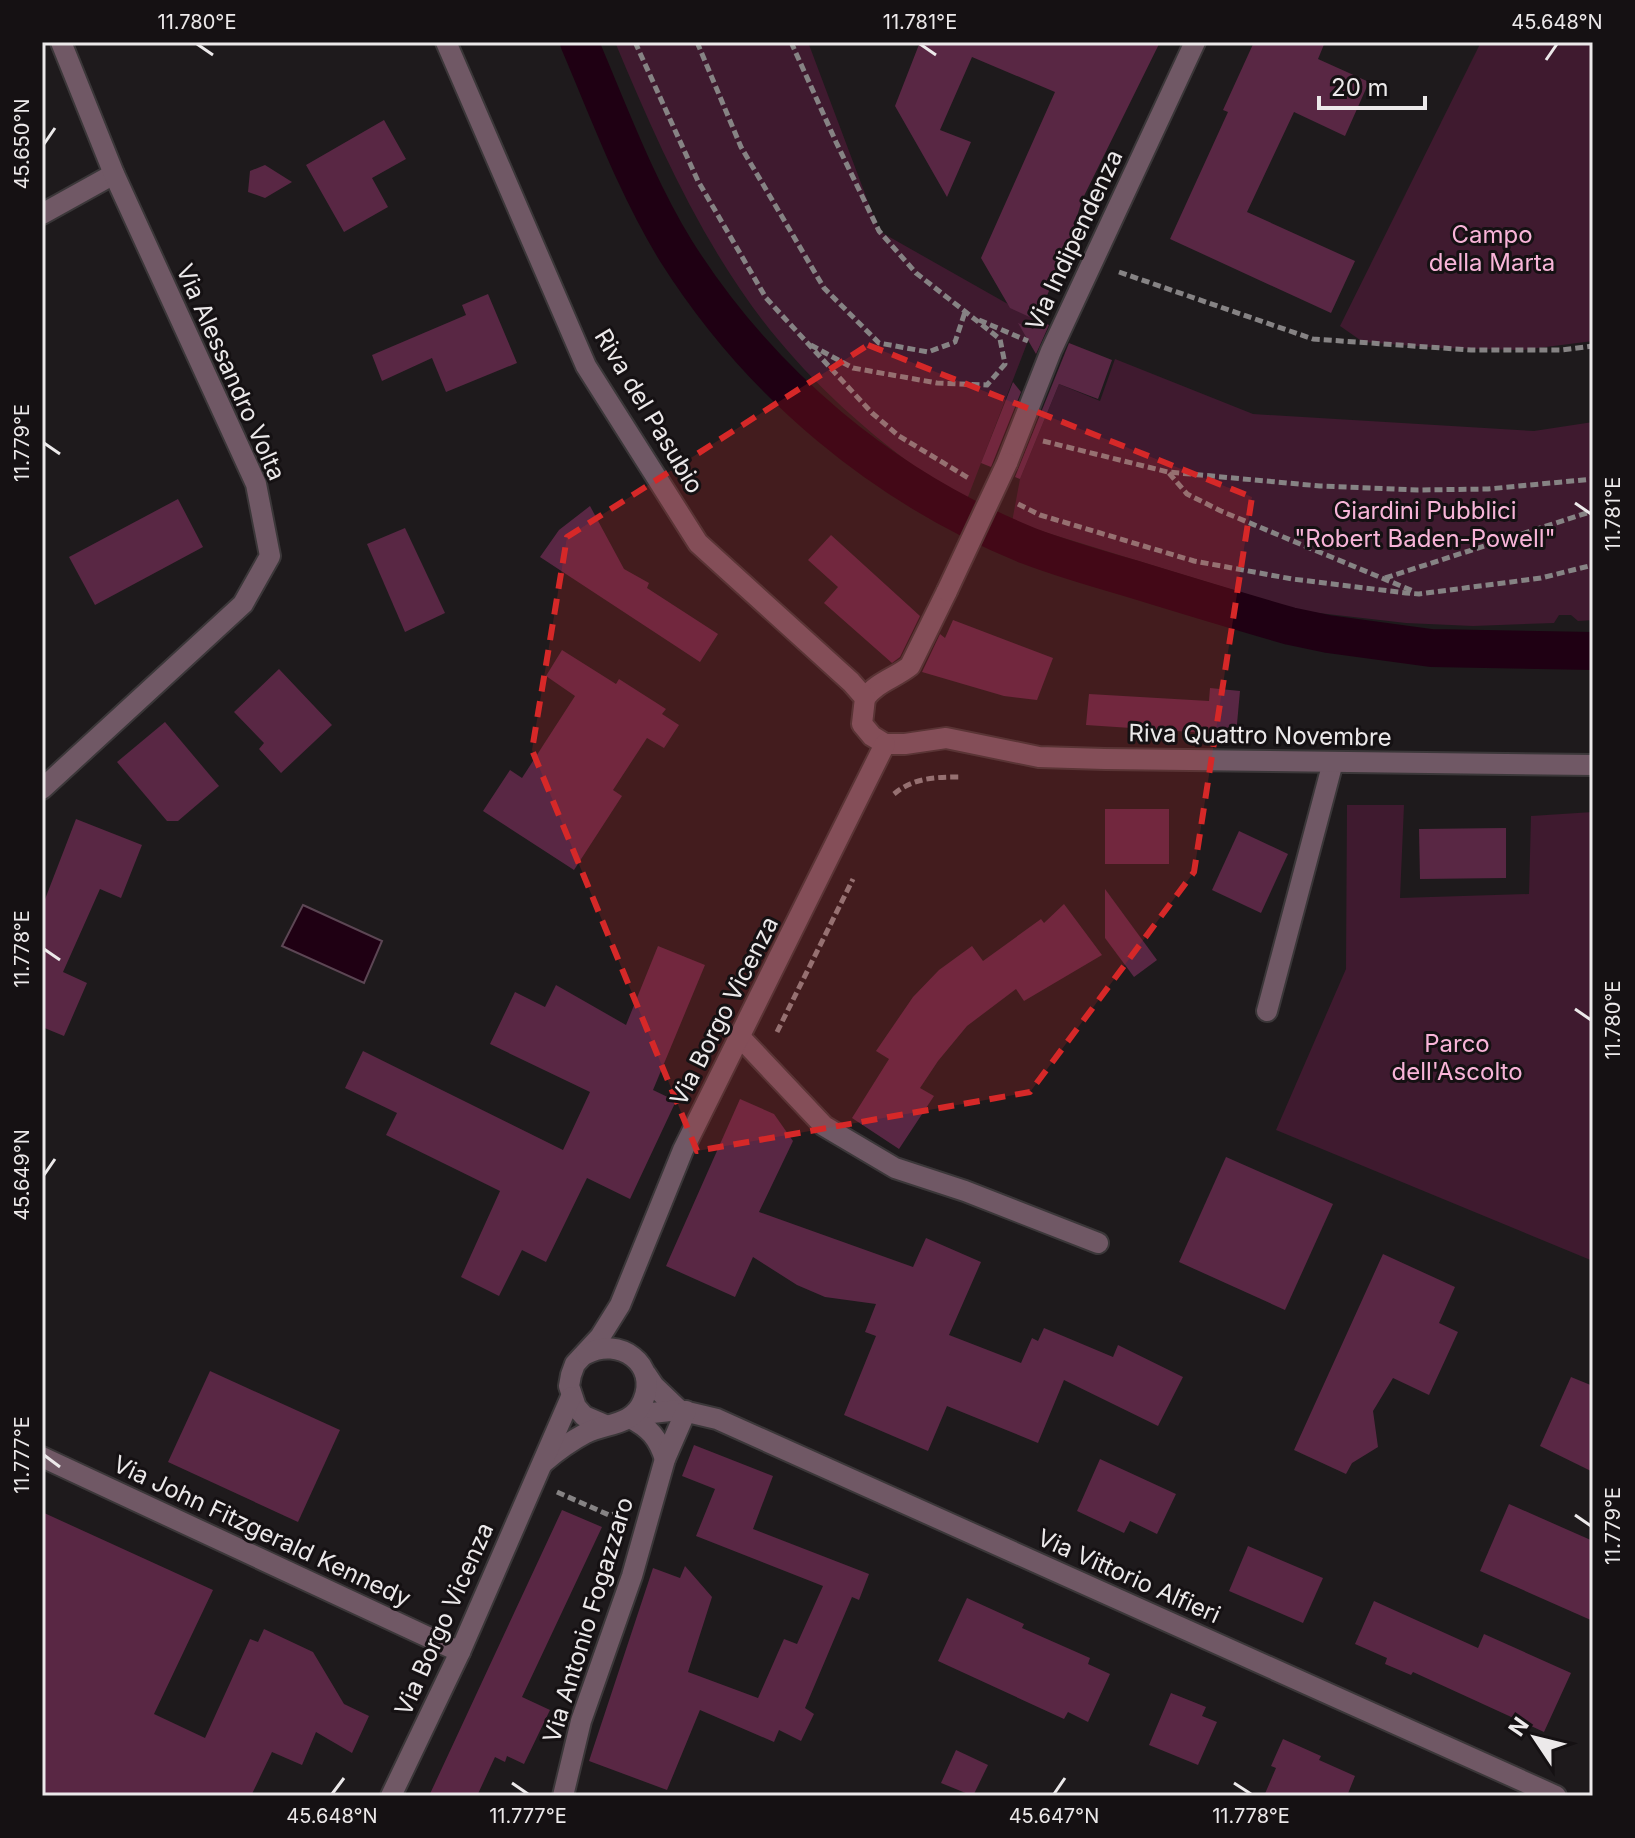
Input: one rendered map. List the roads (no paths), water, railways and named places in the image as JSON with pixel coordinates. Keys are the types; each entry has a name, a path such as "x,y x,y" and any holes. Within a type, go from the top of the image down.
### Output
{"street":[{"name":"Via Alessandro Volta","path":"42,789 243,604 270,556 256,484 114,174 61,42"},
{"name":"Riva del Pasubio","path":"446,42 586,366 698,543 843,674 865,698"},
{"name":"Via Indipendenza","path":"865,698 872,688 900,675 910,666 1007,463 1051,351 1195,42"},
{"path":"42,214 114,174"},
{"path":"865,698 862,724 872,736 885,744"},
{"name":"Riva Quattro Novembre","path":"885,744 946,738 1039,757 1593,765"},
{"name":"Via Borgo Vicenza","path":"391,1796 460,1652 543,1463 571,1397 571,1375 620,1305 683,1150 885,744"},
{"path":"1267,1011 1333,762"},
{"path":"740,1037 824,1126 895,1168 1098,1243"},
{"path":"543,1463 585,1433 632,1416 645,1396 646,1374 633,1355 620,1305"},
{"path":"583,1356 608,1346 621,1348 633,1355"},
{"name":"Via Vittorio Alfieri","path":"646,1374 654,1386 682,1410"},
{"path":"571,1397 584,1416 605,1425"},
{"name":"Via Vittorio Alfieri","path":"632,1416 682,1410 717,1419 1556,1796"},
{"name":"Via Antonio Fogazzaro","path":"563,1796 581,1721 632,1576 682,1410"},
{"path":"632,1416 658,1440 665,1459"},
{"name":"Via John Fitzgerald Kennedy","path":"42,1457 460,1652"}],"waterway":[{"path":"579,42 648,201 676,251 709,299 746,345 786,387 875,462 924,494 975,522 1042,551 1290,626 1431,648 1593,651"}],"park label":[{"name":"Campo della Marta","path":"1492,248"},
{"name":"Giardini Pubblici \"Robert Baden-Powell\"","path":"1425,524"},
{"name":"Parco dell'Ascolto","path":"1457,1057"}]}
